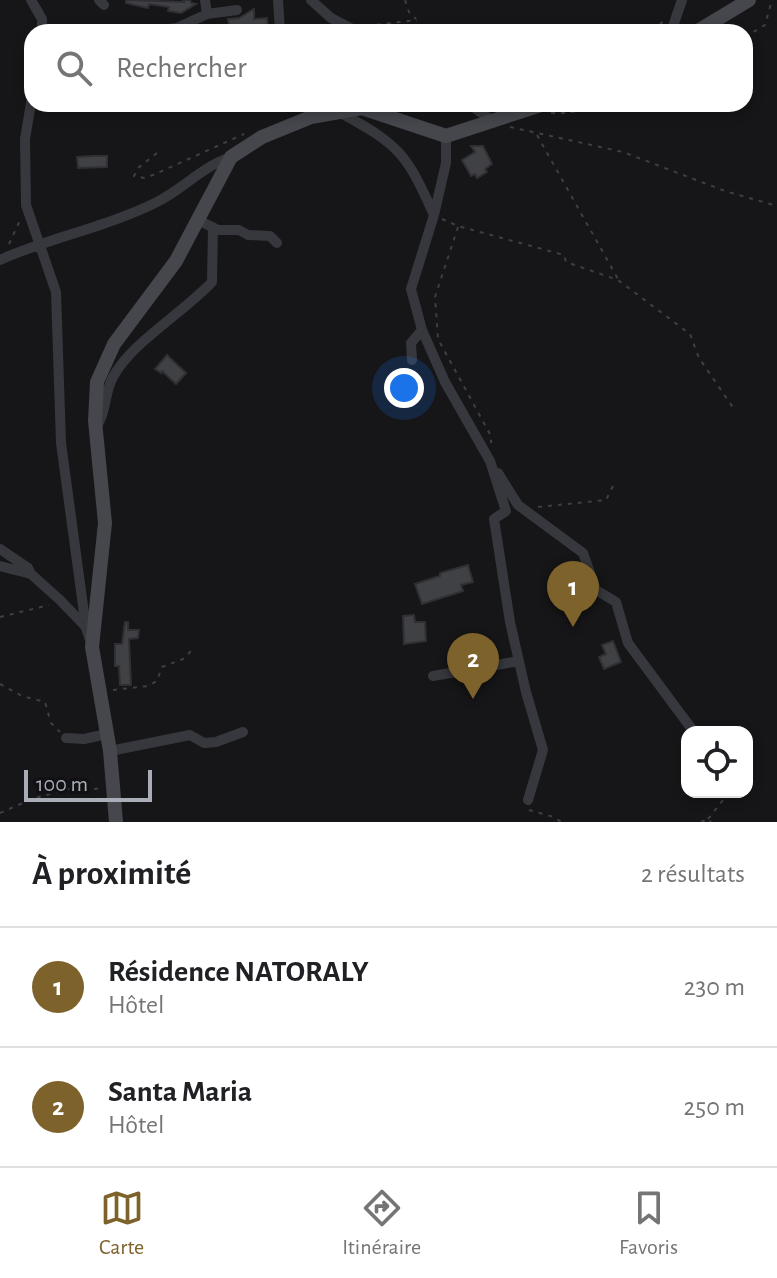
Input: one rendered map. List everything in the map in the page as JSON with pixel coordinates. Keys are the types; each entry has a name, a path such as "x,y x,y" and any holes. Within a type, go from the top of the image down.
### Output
{"street":[{"path":"31,0 42,19"},
{"path":"41,0 42,24"},
{"path":"205,0 207,14"},
{"path":"278,0 280,24"},
{"path":"311,0 343,24"},
{"path":"674,24 682,0"},
{"path":"709,24 749,0"},
{"path":"186,24 207,14 237,10"},
{"path":"30,112 25,139 26,205 56,292 61,443 86,628 110,751 116,822"},
{"path":"0,260 160,201 219,161 262,137 311,117 339,112 379,133 398,149 413,169 434,215"},
{"path":"374,112 446,136 532,112"},
{"path":"480,112 494,122"},
{"path":"446,136 446,163 411,289 422,330 445,382 518,505 583,553 596,590 616,602 628,643 690,726"},
{"path":"92,647 105,523 95,429 97,382 114,344 176,261 231,157"},
{"path":"198,220 218,230 239,230 248,235 270,236 277,243"},
{"path":"95,429 103,418 111,379 126,358 212,282 213,227"},
{"path":"412,360 411,343 422,330"},
{"path":"490,461 506,511 494,519 519,661 543,750 528,800"},
{"path":"0,549 28,568 86,628"},
{"path":"0,566 31,574"},
{"path":"433,676 519,661"},
{"path":"110,751 190,735 204,743 216,742 243,732"},
{"path":"66,738 84,739 107,734"}],"path":[{"path":"383,24 417,20 409,12 405,0"},
{"path":"753,32 765,25 772,0"},
{"path":"660,24 669,9"},
{"path":"494,122 623,152 725,191 777,206"},
{"path":"157,153 138,168 134,176 144,178 153,175 248,133"},
{"path":"536,134 618,280"},
{"path":"0,260 26,205"},
{"path":"434,215 458,226 564,255 566,262 618,280 690,334 699,358 734,409"},
{"path":"458,226 435,297 438,339 491,436 490,461"},
{"path":"518,505 546,507 606,500 614,484"},
{"path":"0,617 60,600"},
{"path":"100,692 148,686 157,681 162,667 183,659 191,651"},
{"path":"0,684 22,696 45,702 51,723 66,738"},
{"path":"0,813 58,791 75,787 81,791 92,790 113,785"},
{"path":"701,822 710,820 725,798"},
{"path":"528,800 528,810 561,822"}],"building":[{"path":"126,0 190,0 196,4 181,13 168,11 169,7 149,4 148,8 126,3"},
{"path":"254,9 254,19 267,18 268,24 229,24 228,19 239,18"},
{"path":"471,146 483,146 492,164 485,169 487,172 477,178 475,174 471,176 462,160 475,152"},
{"path":"107,156 107,167 78,168 77,157"},
{"path":"167,355 186,373 176,384 162,371 155,369"},
{"path":"468,565 473,582 461,585 463,591 422,604 415,584"},
{"path":"414,615 415,622 425,622 426,641 404,644 403,616"},
{"path":"125,622 128,622 128,630 139,630 138,638 129,639 131,685 120,685 119,666 115,666 115,644 122,644"},
{"path":"613,641 621,662 604,669 599,657 606,654 602,645"}],"place":[{"name":"Résidence NATORALY","path":"573,627"},
{"name":"Santa Maria","path":"473,699"}]}
